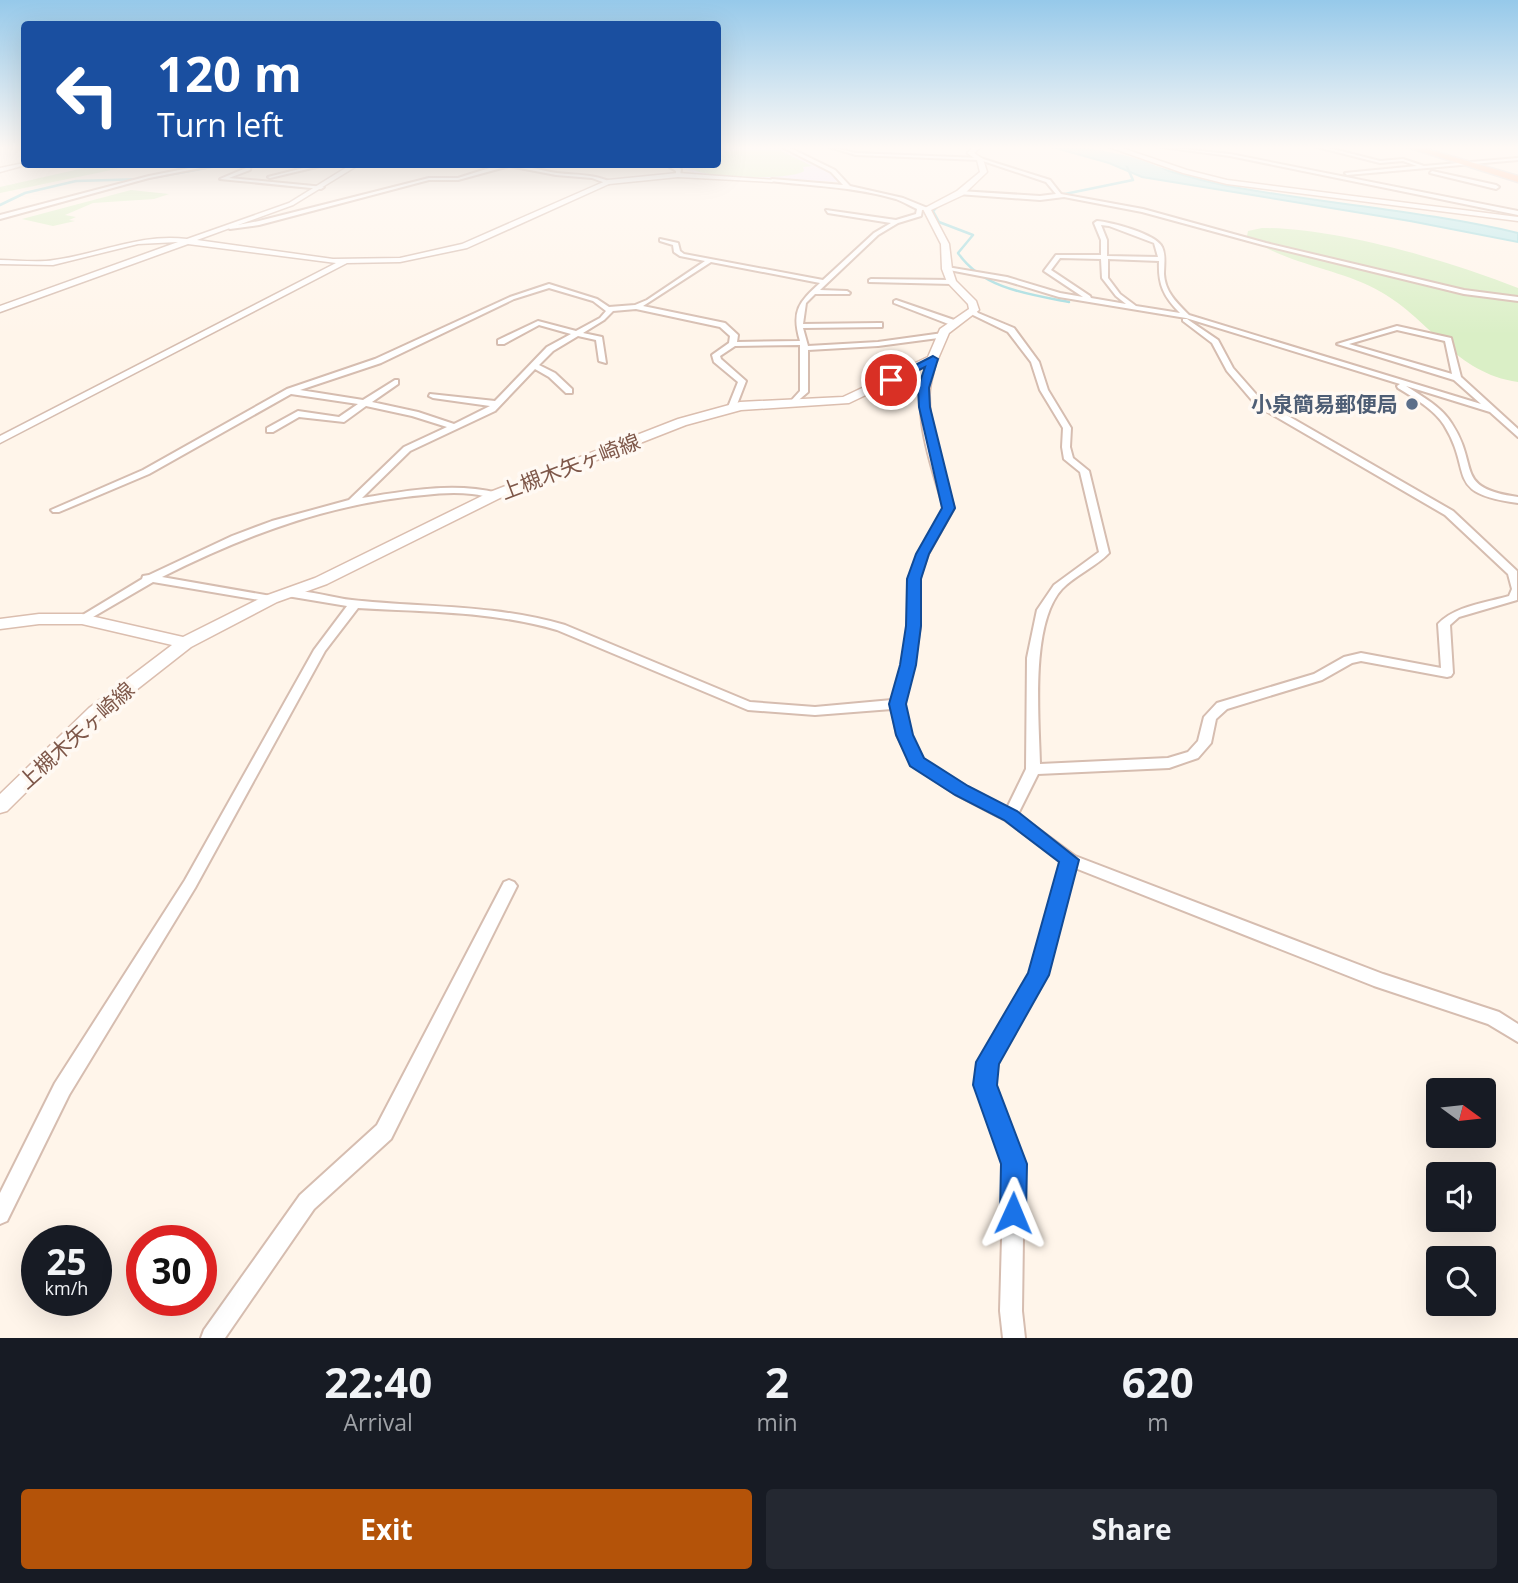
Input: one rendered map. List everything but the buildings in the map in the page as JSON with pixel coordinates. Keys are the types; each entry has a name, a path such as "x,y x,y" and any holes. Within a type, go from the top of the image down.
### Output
{"main road":[{"path":"923,209 945,244 952,274 973,303 974,310 954,323 943,335 933,359"},
{"path":"1443,209 1518,219"},
{"name":"上槻木矢ヶ崎線","path":"0,806 96,712 185,643 271,599 321,581 495,495 682,422 732,407 845,400 933,359"},
{"path":"0,624 39,619 82,619 185,643"}],"street":[{"path":"0,217 28,209"},
{"path":"0,309 277,209"},
{"path":"230,227 259,223 311,209"},
{"path":"0,262 53,263 138,242 190,241 345,262 418,257 454,249 545,209"},
{"path":"794,402 804,392 804,346 799,326 803,302 864,244 896,222 917,216 923,209"},
{"path":"1135,209 1464,292 1518,299"},
{"path":"1499,209 1518,214"},
{"path":"828,211 896,222"},
{"path":"1136,308 1118,295 1105,278 1105,255 1097,223 1110,224 1156,242 1160,247 1162,282 1167,295 1186,316"},
{"path":"662,240 676,244 677,252 682,255 826,282"},
{"path":"1095,302 1047,271 1058,256 1105,255 1162,259"},
{"path":"636,307 709,261"},
{"path":"0,440 345,262"},
{"path":"870,281 981,274 1095,302 1172,313 1493,410"},
{"path":"56,510 146,472 290,391 378,361 512,298 550,286 574,291 608,309 636,307 722,325 734,335 733,344"},
{"path":"816,292 847,293"},
{"path":"896,302 954,323"},
{"path":"354,500 407,449 496,404 550,349 602,319 608,309"},
{"path":"974,310 975,314 1011,330 1035,362 1044,390 1068,428 1066,447 1069,458 1084,471 1104,553 1058,587 1044,610 1033,658 1032,769 1010,816"},
{"path":"1032,769 1138,766 1193,755 1204,743 1210,717 1222,706 1318,677 1348,660 1361,657 1447,673 1444,624 1455,615 1513,598 1518,589 1513,573 1449,513 1259,403 1230,369 1215,342 1172,313"},
{"path":"501,342 538,323 599,339 603,361"},
{"path":"799,326 879,325"},
{"path":"1457,378 1448,340 1397,328 1341,344 1457,378 1518,434"},
{"path":"732,407 742,381 717,360 716,355 733,344 878,344 943,335"},
{"path":"933,359 924,388 924,407 949,508 923,554 914,579 914,626 908,665 897,704 904,735 917,762 962,791 1010,816 1070,860 1380,981 1493,1018 1518,1034"},
{"path":"534,366 552,375 569,390"},
{"path":"1390,378 1447,422 1458,441 1466,477 1489,498 1518,500"},
{"path":"270,430 298,414 341,419 395,382"},
{"path":"290,391 425,416 455,427"},
{"path":"433,396 496,404"},
{"path":"82,619 147,578 244,533 354,500 427,492 482,491 495,495"},
{"path":"147,578 271,599"},
{"path":"286,593 355,604 422,607 543,621 748,706 816,711 897,704"},
{"path":"0,1214 62,1089 190,884 314,661 355,604"},
{"path":"1014,1338 1011,1311 1014,1164 985,1085 988,1062 1038,975 1070,860"},
{"path":"212,1338 307,1202 384,1132 509,886"}],"green space":[{"path":"58,209 78,209 65,215 76,217 69,220 75,221 53,226 22,219"},
{"path":"1262,228 1324,233 1392,248 1459,267 1518,288 1518,382 1496,377 1460,357 1415,317 1381,292 1348,277 1279,254 1247,236 1248,231"}],"water":[{"path":"1340,209 1383,209 1481,225 1518,233 1518,242"}],"waterway":[{"path":"935,209 939,222 973,235 958,253 980,275 1007,288 1069,302"}],"place":[{"name":"小泉簡易郵便局","path":"1412,404"}],"route":[{"path":"891,380 933,359 927,369 924,407 949,508 923,554 914,579 914,626 908,665 897,704 904,735 917,762 962,791 1010,816 1070,860 1038,975 988,1062 985,1085 1014,1164 1013,1213"}]}
